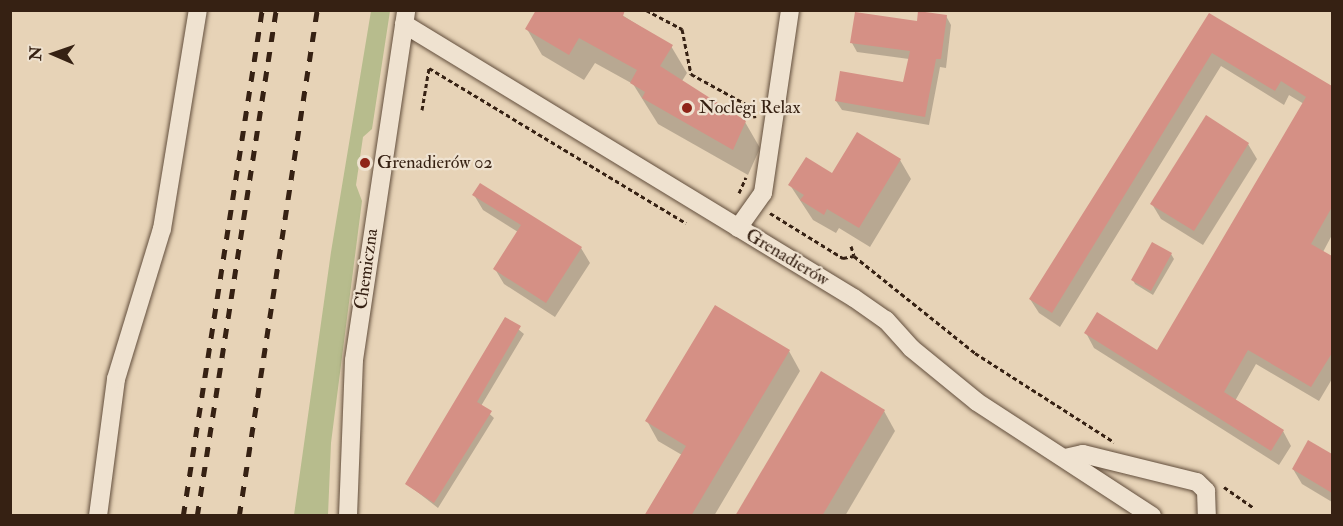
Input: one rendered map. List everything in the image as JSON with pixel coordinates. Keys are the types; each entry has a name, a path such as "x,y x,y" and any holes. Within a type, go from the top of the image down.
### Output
{"street":[{"path":"98,516 116,379 162,229 198,10"},
{"path":"738,228 749,208 762,193 790,10"},
{"name":"Grenadierów","path":"405,17 886,320 911,348 977,402 1152,516"},
{"name":"Chemiczna","path":"348,516 354,360 405,17"},
{"path":"1065,458 1083,454 1197,482 1206,490 1208,516"}],"path":[{"path":"646,10 682,29 691,74 753,108 754,126"},
{"path":"422,110 429,68 686,223"},
{"path":"748,170 735,200 749,208 767,210 843,258 854,256"},
{"path":"851,246 854,256 975,352 1118,445"},
{"path":"1219,483 1254,508"}],"green space":[{"path":"371,11 390,11 372,129 363,137 356,185 362,201 331,443 328,515 294,515 331,252"}],"building":[{"path":"536,10 625,10 623,16 673,45 660,66 746,121 733,150 642,98 645,92 630,83 637,70 579,38 569,55 525,29"},
{"path":"918,11 947,15 941,59 936,59 925,117 835,101 840,71 903,82 910,51 850,43 855,12 917,21"},
{"path":"1209,13 1332,86 1332,207 1311,244 1332,256 1332,353 1311,387 1248,350 1224,392 1284,430 1271,451 1084,333 1097,312 1157,350 1306,97 1281,81 1275,91 1212,53 1052,313 1029,299"},
{"path":"1206,115 1249,143 1194,231 1150,204"},
{"path":"857,132 901,159 859,228 827,209 824,215 800,200 804,195 788,185 806,157 832,173"},
{"path":"480,183 582,247 546,303 493,269 521,225 472,195"},
{"path":"1152,242 1172,253 1151,291 1131,280"},
{"path":"715,305 790,350 691,516 644,516 686,446 645,421"},
{"path":"505,317 521,326 477,402 492,411 434,503 405,484"},
{"path":"821,371 885,410 822,516 735,516"},
{"path":"1308,440 1332,454 1332,493 1292,469"}],"railway":[{"path":"183,516 262,10"},
{"path":"197,516 276,10"},
{"path":"239,516 317,10"}],"place":[{"name":"Noclegi Relax","path":"687,108"},
{"name":"Grenadierów 02","path":"365,163"}]}
